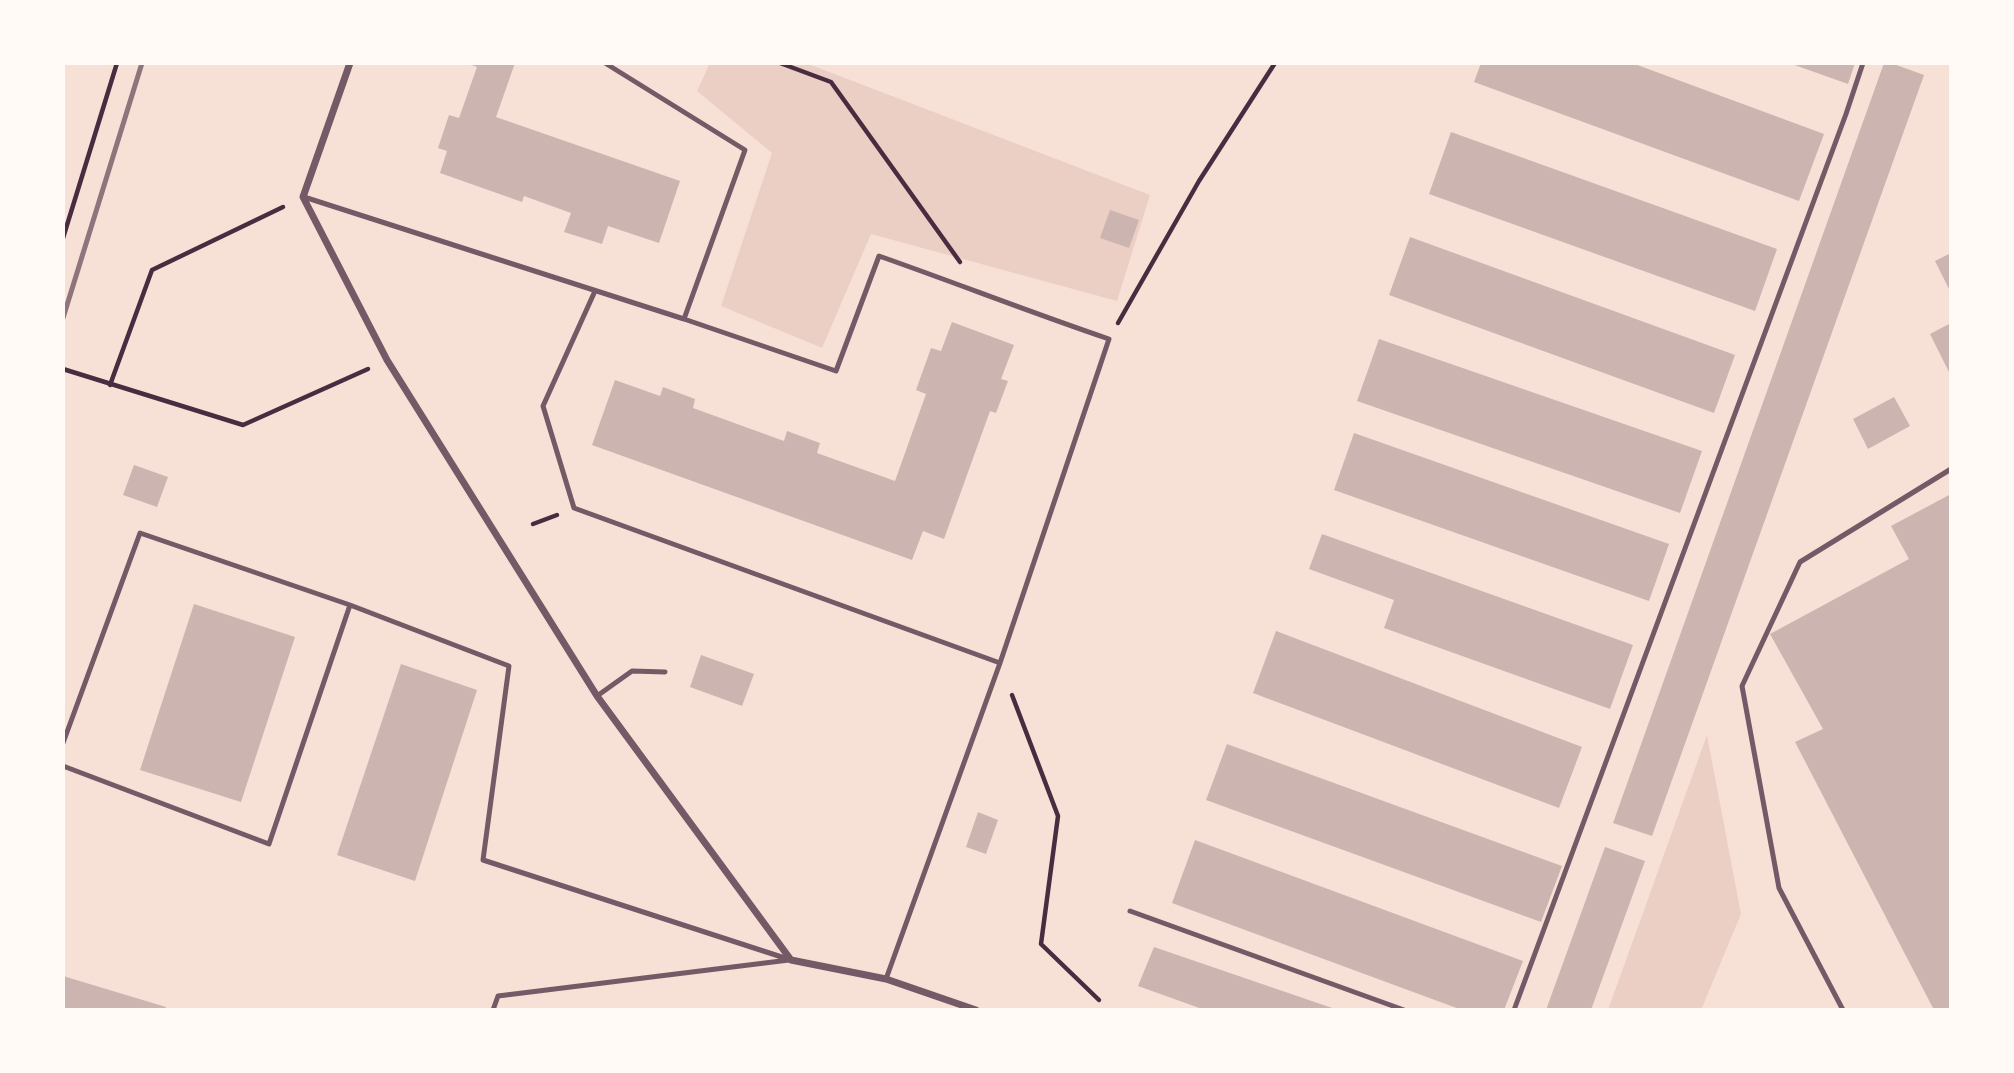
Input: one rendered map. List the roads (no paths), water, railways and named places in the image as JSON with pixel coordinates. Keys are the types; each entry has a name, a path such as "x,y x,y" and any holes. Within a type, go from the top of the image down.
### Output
{"street":[{"path":"350,63 303,197 387,360 597,696 791,960 886,979 976,1010"}],"lane":[{"path":"605,63 745,150 684,319"},
{"path":"1514,1010 1863,63"},
{"path":"303,197 684,319 836,371 879,256 1109,339 1000,663 886,979"},
{"path":"595,291 543,407 574,509 1000,663"},
{"path":"1843,1010 1779,888 1742,686 1800,562 1951,469"},
{"path":"63,743 140,533 350,605 509,666 483,860 791,960"},
{"path":"63,766 269,844 350,605"},
{"path":"597,696 632,671 665,672"},
{"path":"1130,912 1405,1010"},
{"path":"493,1010 498,996 791,960"}],"railway":[{"path":"63,318 142,63"}]}
